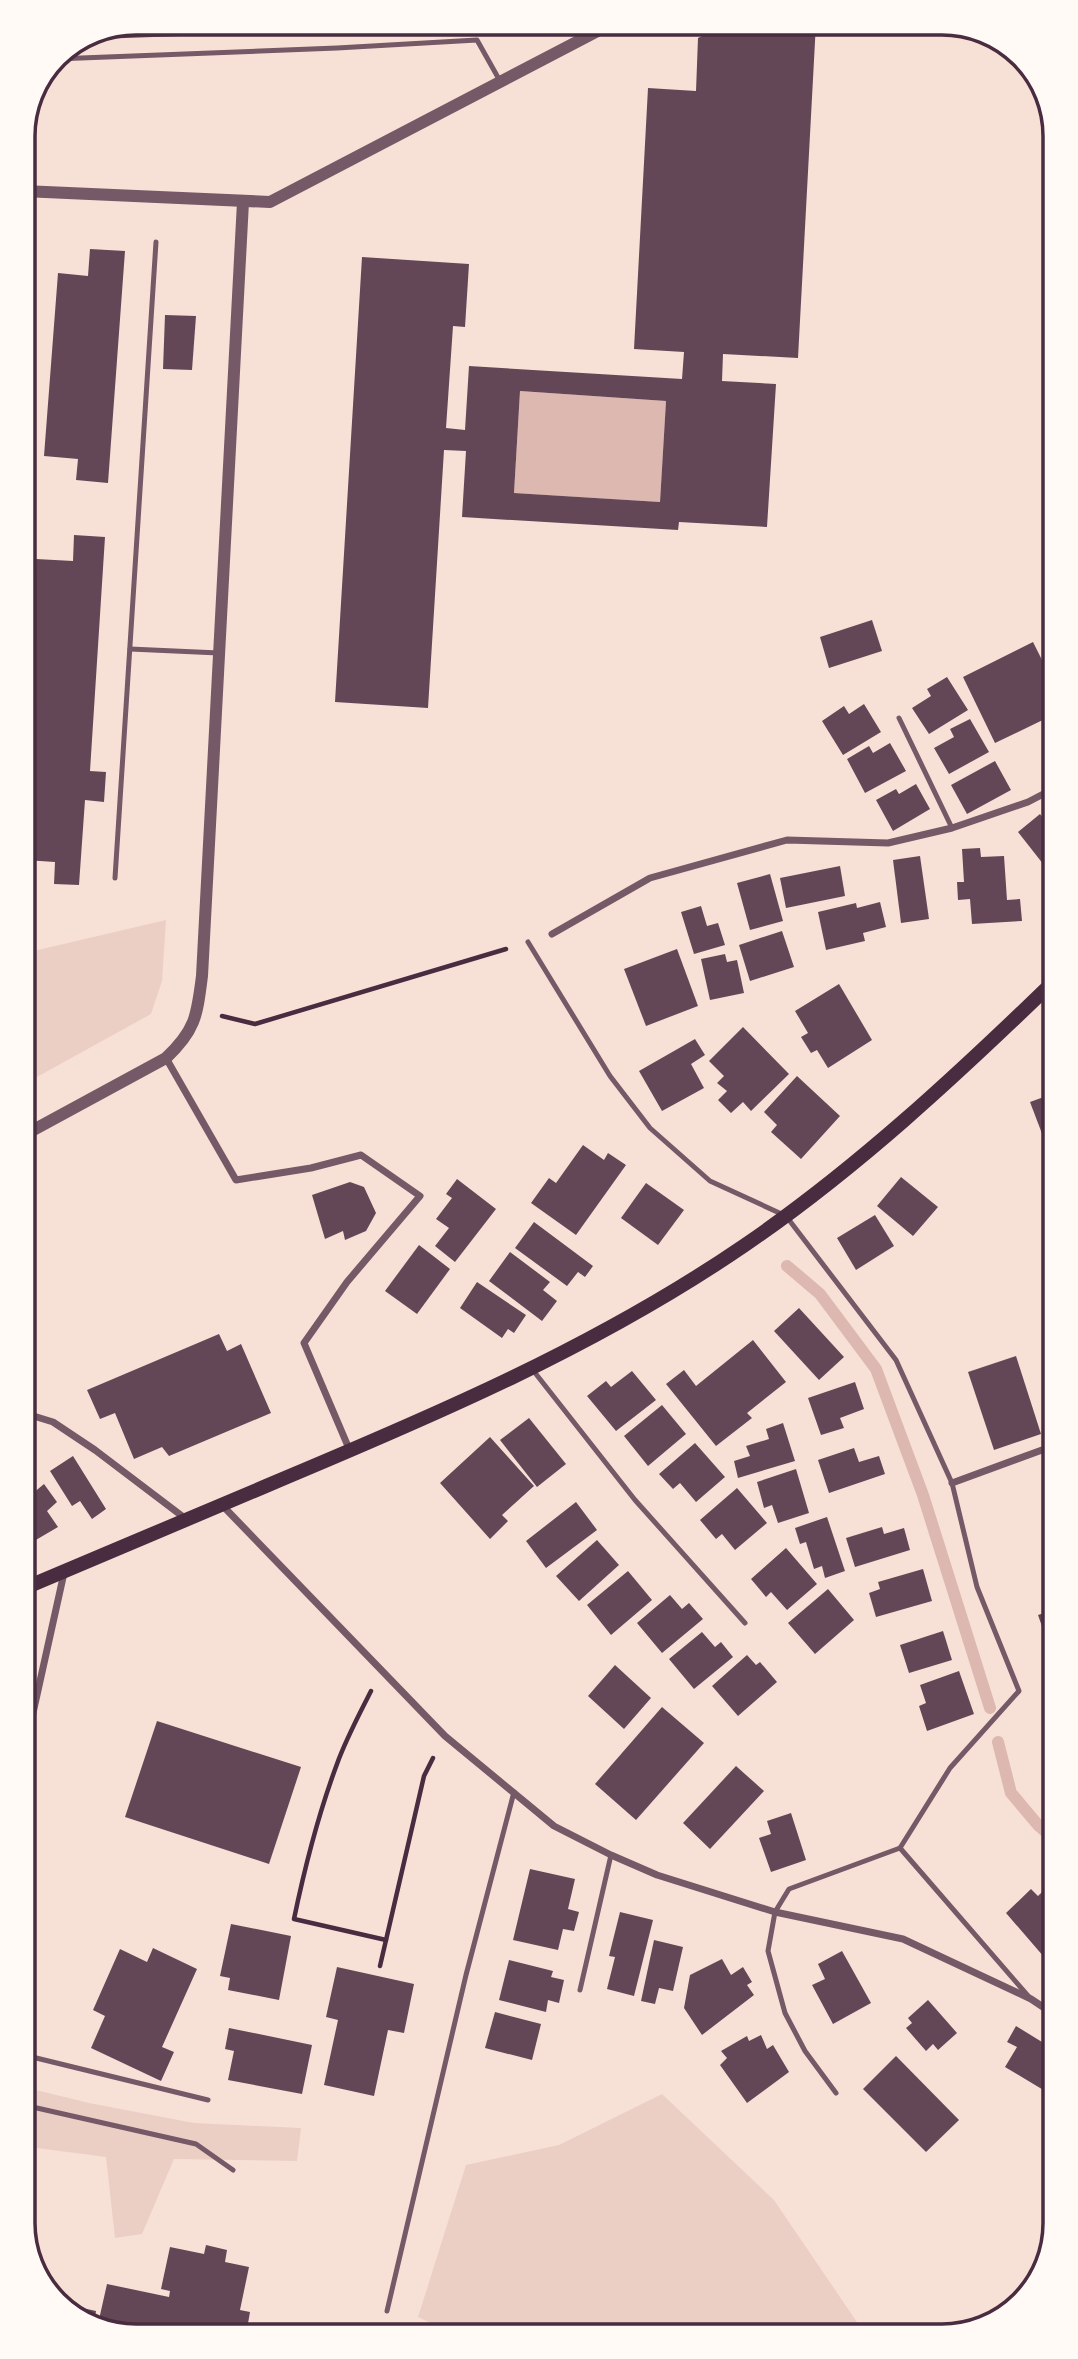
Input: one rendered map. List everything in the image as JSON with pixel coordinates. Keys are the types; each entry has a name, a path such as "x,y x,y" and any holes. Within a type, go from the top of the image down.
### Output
{"main road":[{"path":"35,1584 463,1402 532,1369 643,1309 742,1248 781,1220 961,1070 1043,991"}],"street":[{"path":"35,192 270,202 590,35"},
{"path":"35,1129 166,1058 185,1040 197,1010 202,976 243,202"},
{"path":"552,934 650,878 788,840 888,843 952,828 1028,802 1043,794"},
{"path":"166,1058 236,1180 311,1168 361,1155 420,1196 347,1282 304,1343 350,1451"},
{"path":"35,1416 53,1422 95,1450 186,1519"},
{"path":"953,1483 1043,1450"},
{"path":"221,1504 445,1736 554,1826 657,1875 775,1912 903,1939 1043,2007"},
{"path":"35,1704 65,1571"}],"lane":[{"path":"71,58 477,40 500,81"},
{"path":"115,878 156,242"},
{"path":"130,649 219,653"},
{"path":"899,718 952,828"},
{"path":"528,942 610,1076 650,1128 710,1181 781,1220 896,1360 953,1483 978,1587 1019,1691 950,1768 900,1848 789,1889 775,1912 768,1951 785,2013 804,2051 836,2093"},
{"path":"532,1369 635,1500 745,1623"},
{"path":"387,2311 466,1975 513,1792"},
{"path":"900,1848 1031,1999"},
{"path":"580,1990 611,1855"},
{"path":"35,2058 208,2100"},
{"path":"35,2107 196,2144 233,2171"}],"path":[{"path":"197,1010 255,1024 528,942"},
{"path":"382,1668 334,1772 307,1857 294,1919 386,1940"},
{"path":"380,1966 424,1776 445,1736"}],"shaded area":[{"path":"520,391 666,401 660,502 514,493"},
{"path":"166,920 162,981 151,1014 35,1078 35,951"},
{"path":"35,2090 194,2123 301,2128 297,2161 174,2159 142,2234 115,2238 106,2157 35,2148"},
{"path":"662,2094 774,2200 858,2324 432,2324 418,2317 466,2165 559,2145"}],"building":[{"path":"136,35 208,35 110,39"},
{"path":"704,35 815,35 798,358 723,354 722,381 776,384 767,527 679,522 678,530 462,517 466,451 444,450 428,708 335,702 362,257 469,264 465,327 453,326 446,428 465,430 469,366 682,379 684,352 634,349 648,88 696,91 698,38","holes":["520,391 666,401 660,502 514,493"]},
{"path":"90,249 125,251 108,483 76,480 78,459 44,456 58,273 88,276"},
{"path":"165,315 196,316 192,370 163,369"},
{"path":"74,535 105,537 90,771 106,772 104,802 85,800 79,885 54,884 55,862 35,861 36,559 73,561"},
{"path":"872,620 882,651 829,668 820,637"},
{"path":"1033,642 1043,662 1043,720 995,743 963,677"},
{"path":"947,677 968,710 929,734 912,708 931,696 927,689"},
{"path":"864,704 881,732 843,755 822,721 844,706 849,714"},
{"path":"970,719 989,752 949,774 934,748 954,737 950,729"},
{"path":"890,743 906,771 865,793 847,759 869,746 873,753"},
{"path":"995,761 1011,790 967,814 951,785"},
{"path":"916,784 930,809 893,831 876,800 896,789 899,794"},
{"path":"1040,814 1043,818 1043,864 1018,832"},
{"path":"980,848 981,857 1004,856 1007,900 1020,899 1022,921 972,924 970,899 958,900 957,882 964,882 962,849"},
{"path":"920,856 929,919 901,923 893,860"},
{"path":"840,866 845,896 786,908 780,878"},
{"path":"770,874 783,921 750,930 737,883"},
{"path":"880,902 886,927 863,933 865,941 826,950 818,912 856,903 857,908"},
{"path":"701,906 707,926 718,923 725,945 694,954 681,912"},
{"path":"782,931 794,967 750,981 739,945"},
{"path":"677,949 698,1006 646,1026 624,969"},
{"path":"725,954 727,962 737,960 744,993 710,1000 701,959"},
{"path":"839,984 872,1040 828,1068 817,1050 811,1053 801,1037 808,1033 795,1011"},
{"path":"743,1027 789,1074 751,1111 743,1102 731,1113 718,1100 727,1091 717,1083 724,1076 709,1061"},
{"path":"695,1039 705,1055 691,1064 704,1088 662,1111 639,1071"},
{"path":"797,1076 840,1116 801,1159 771,1132 777,1125 764,1112"},
{"path":"1043,1097 1043,1136 1030,1102"},
{"path":"583,1145 604,1160 608,1153 626,1165 576,1235 531,1203 549,1178 556,1183"},
{"path":"901,1177 938,1207 913,1236 877,1206"},
{"path":"457,1179 496,1209 455,1262 435,1246 449,1228 436,1219 452,1198 446,1194"},
{"path":"350,1182 364,1187 376,1213 366,1231 345,1240 343,1231 325,1239 312,1195"},
{"path":"646,1183 684,1210 658,1245 621,1218"},
{"path":"875,1215 894,1246 856,1270 837,1238"},
{"path":"534,1222 593,1266 585,1277 578,1272 567,1286 515,1248"},
{"path":"419,1245 450,1269 417,1314 385,1291"},
{"path":"510,1252 550,1282 543,1290 557,1301 542,1321 489,1281"},
{"path":"477,1282 526,1315 514,1333 508,1329 502,1338 460,1308"},
{"path":"799,1308 844,1357 819,1380 774,1331"},
{"path":"219,1334 227,1351 241,1344 271,1413 169,1456 162,1447 134,1459 115,1413 100,1419 87,1390"},
{"path":"753,1340 786,1382 747,1413 752,1418 716,1446 666,1384 684,1370 696,1386"},
{"path":"1016,1356 1041,1434 994,1450 968,1372"},
{"path":"632,1371 656,1400 616,1431 587,1396 606,1381 611,1387"},
{"path":"855,1382 864,1409 840,1418 844,1428 821,1435 808,1398"},
{"path":"662,1405 686,1434 648,1466 624,1436"},
{"path":"529,1418 566,1464 537,1487 500,1440"},
{"path":"783,1423 795,1461 738,1478 734,1461 750,1456 746,1446 769,1439 766,1429"},
{"path":"490,1437 534,1486 502,1515 508,1521 490,1539 440,1483"},
{"path":"695,1443 725,1477 696,1502 680,1483 673,1489 659,1474"},
{"path":"854,1448 859,1462 879,1456 885,1474 829,1493 818,1460"},
{"path":"73,1456 106,1509 92,1519 80,1501 72,1506 50,1471"},
{"path":"796,1469 809,1513 778,1523 772,1505 764,1508 757,1482"},
{"path":"44,1484 57,1502 47,1511 58,1527 35,1540 35,1492"},
{"path":"737,1488 767,1523 735,1550 722,1534 716,1539 700,1520"},
{"path":"576,1502 597,1530 546,1568 526,1541"},
{"path":"827,1517 845,1571 825,1578 822,1566 814,1569 806,1542 800,1544 795,1528"},
{"path":"882,1527 884,1534 904,1528 910,1550 855,1567 846,1538"},
{"path":"597,1540 619,1565 579,1601 556,1576"},
{"path":"786,1548 817,1584 787,1610 771,1592 766,1597 751,1579"},
{"path":"923,1569 932,1601 876,1617 869,1593 880,1589 878,1582"},
{"path":"628,1571 652,1600 611,1635 587,1605"},
{"path":"828,1589 854,1620 815,1654 788,1623"},
{"path":"670,1595 682,1609 689,1603 703,1619 662,1653 637,1623"},
{"path":"1043,1613 1043,1629 1038,1615"},
{"path":"943,1631 952,1660 909,1673 900,1645"},
{"path":"702,1632 715,1647 721,1642 733,1657 694,1689 669,1659"},
{"path":"747,1655 756,1665 760,1662 777,1682 738,1716 712,1686"},
{"path":"615,1665 651,1698 624,1729 588,1696"},
{"path":"959,1671 974,1714 927,1731 919,1706 926,1703 920,1685"},
{"path":"662,1707 704,1743 636,1820 595,1784"},
{"path":"157,1721 301,1767 269,1864 125,1817"},
{"path":"736,1766 764,1791 710,1849 683,1823"},
{"path":"791,1813 806,1860 771,1872 759,1838 771,1834 767,1821"},
{"path":"530,1869 575,1879 568,1909 579,1912 574,1931 563,1929 558,1950 513,1940"},
{"path":"1031,1889 1038,1896 1043,1891 1043,1956 1006,1913"},
{"path":"620,1912 653,1920 634,1996 607,1989 615,1957 609,1956"},
{"path":"231,1924 291,1936 279,2000 228,1990 230,1978 220,1976"},
{"path":"654,1940 683,1947 673,1991 659,1988 655,2004 641,2001"},
{"path":"153,1948 197,1969 162,2047 174,2052 161,2081 91,2048 105,2016 93,2010 120,1949 147,1962"},
{"path":"842,1951 871,2003 833,2024 812,1985 825,1979 818,1964"},
{"path":"722,1959 731,1975 743,1967 752,1982 747,1985 754,1995 702,2035 684,2008 690,1975"},
{"path":"509,1960 553,1971 551,1977 564,1980 559,2003 548,2000 546,2012 499,2000"},
{"path":"337,1967 414,1984 404,2033 388,2030 374,2096 324,2085 338,2020 326,2017"},
{"path":"928,2000 957,2033 938,2050 933,2044 926,2051 906,2028 912,2023 908,2018"},
{"path":"495,2012 541,2024 532,2060 485,2048"},
{"path":"1016,2026 1043,2043 1043,2090 1005,2067 1017,2047 1007,2042"},
{"path":"229,2028 312,2045 302,2094 228,2080 234,2051 225,2049"},
{"path":"761,2035 767,2049 773,2045 789,2072 747,2103 720,2065 727,2058 721,2051 747,2036 749,2041"},
{"path":"896,2056 959,2120 926,2152 863,2089"},
{"path":"206,2245 227,2250 225,2262 249,2267 240,2310 250,2312 248,2324 129,2324 100,2317 107,2284 169,2297 170,2291 161,2289 170,2247 204,2254"},
{"path":"82,2308 96,2311 95,2315"}],"waterway":[{"path":"787,1266 820,1294 876,1369 923,1495 990,1708"},
{"path":"998,1742 1011,1793 1043,1829"}]}
